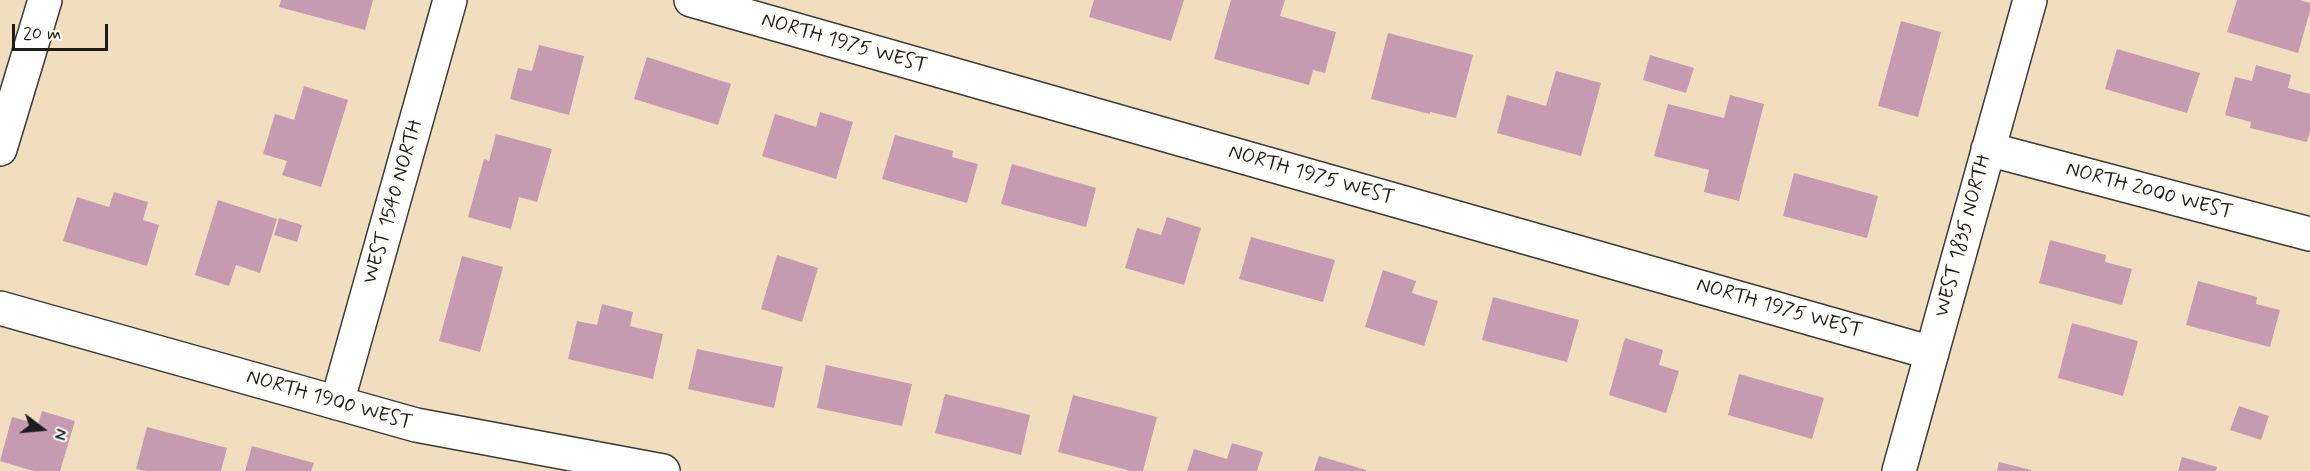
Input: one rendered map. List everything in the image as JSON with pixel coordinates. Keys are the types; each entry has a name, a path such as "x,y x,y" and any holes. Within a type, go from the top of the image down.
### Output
{"street":[{"path":"0,149 45,0"},
{"name":"WEST 1540 NORTH","path":"337,403 450,0"},
{"name":"NORTH 1975 WEST","path":"691,0 1932,353"},
{"name":"WEST 1835 NORTH","path":"1899,471 2030,0"},
{"name":"NORTH 2000 WEST","path":"1988,149 2310,234"},
{"name":"NORTH 1900 WEST","path":"0,308 416,425 663,471"}],"building":[{"path":"281,0 373,0 365,30 279,7"},
{"path":"1094,0 1184,0 1171,41 1089,17"},
{"path":"1231,0 1285,0 1280,16 1336,32 1325,73 1313,70 1309,85 1214,59"},
{"path":"2237,0 2300,0 2310,3 2310,11 2298,53 2227,32"},
{"path":"1901,21 1941,32 1918,117 1878,106"},
{"path":"1388,33 1473,55 1456,118 1371,99"},
{"path":"539,45 584,56 569,115 510,99 518,68 532,71"},
{"path":"2117,49 2200,73 2187,113 2105,89"},
{"path":"1650,55 1694,68 1686,93 1643,80"},
{"path":"647,57 731,84 718,125 634,99"},
{"path":"2256,65 2291,75 2288,88 2310,94 2310,131 2307,142 2250,128 2251,122 2225,115 2235,77 2252,81"},
{"path":"1556,71 1601,83 1581,156 1497,133 1507,95 1546,106"},
{"path":"304,86 348,100 321,187 282,175 287,161 263,154 275,114 294,120"},
{"path":"1730,95 1764,104 1739,201 1704,192 1709,170 1654,156 1668,104 1724,118"},
{"path":"820,112 853,122 836,179 762,156 775,114 816,127"},
{"path":"496,134 552,149 537,202 519,197 511,229 468,217 484,159 489,161"},
{"path":"895,135 953,151 952,157 978,164 967,203 882,179"},
{"path":"1012,164 1096,188 1086,227 1001,204"},
{"path":"1794,173 1878,196 1867,238 1783,216"},
{"path":"114,192 148,202 143,220 159,225 147,266 63,241 77,197 109,207"},
{"path":"218,200 277,219 260,273 236,265 229,286 195,275"},
{"path":"1167,217 1201,228 1184,285 1125,268 1137,228 1161,235"},
{"path":"279,218 302,225 297,242 274,235"},
{"path":"1251,237 1335,260 1323,302 1239,279"},
{"path":"2050,240 2106,255 2105,262 2132,269 2122,305 2039,283"},
{"path":"777,255 818,268 802,322 761,309"},
{"path":"462,256 503,267 480,352 439,341"},
{"path":"1383,270 1416,281 1412,293 1438,301 1424,346 1365,327"},
{"path":"2198,281 2257,297 2256,304 2280,310 2270,347 2186,325"},
{"path":"1493,297 1579,320 1567,362 1482,340"},
{"path":"602,304 633,312 630,326 663,334 653,379 568,359 577,321 597,325"},
{"path":"2072,323 2138,341 2123,396 2058,378"},
{"path":"1625,338 1663,350 1659,365 1679,371 1666,413 1609,395"},
{"path":"697,349 783,367 774,408 688,389"},
{"path":"826,365 912,384 902,426 817,408"},
{"path":"1739,374 1824,398 1812,439 1728,415"},
{"path":"945,394 1030,415 1021,455 935,433"},
{"path":"1073,395 1157,417 1143,471 1131,471 1058,452"},
{"path":"2239,406 2269,416 2261,440 2230,430"},
{"path":"42,411 75,421 60,471 33,471 0,461 12,417 38,424"},
{"path":"147,427 227,448 221,471 136,469"},
{"path":"1232,443 1263,452 1257,471 1187,471 1194,449 1227,459"},
{"path":"252,446 314,463 311,471 245,471"},
{"path":"1319,456 1366,470 1366,471 1314,471"},
{"path":"2182,457 2217,467 2216,471 2178,471"},
{"path":"1999,462 2031,470 2031,471 1997,471"}]}
